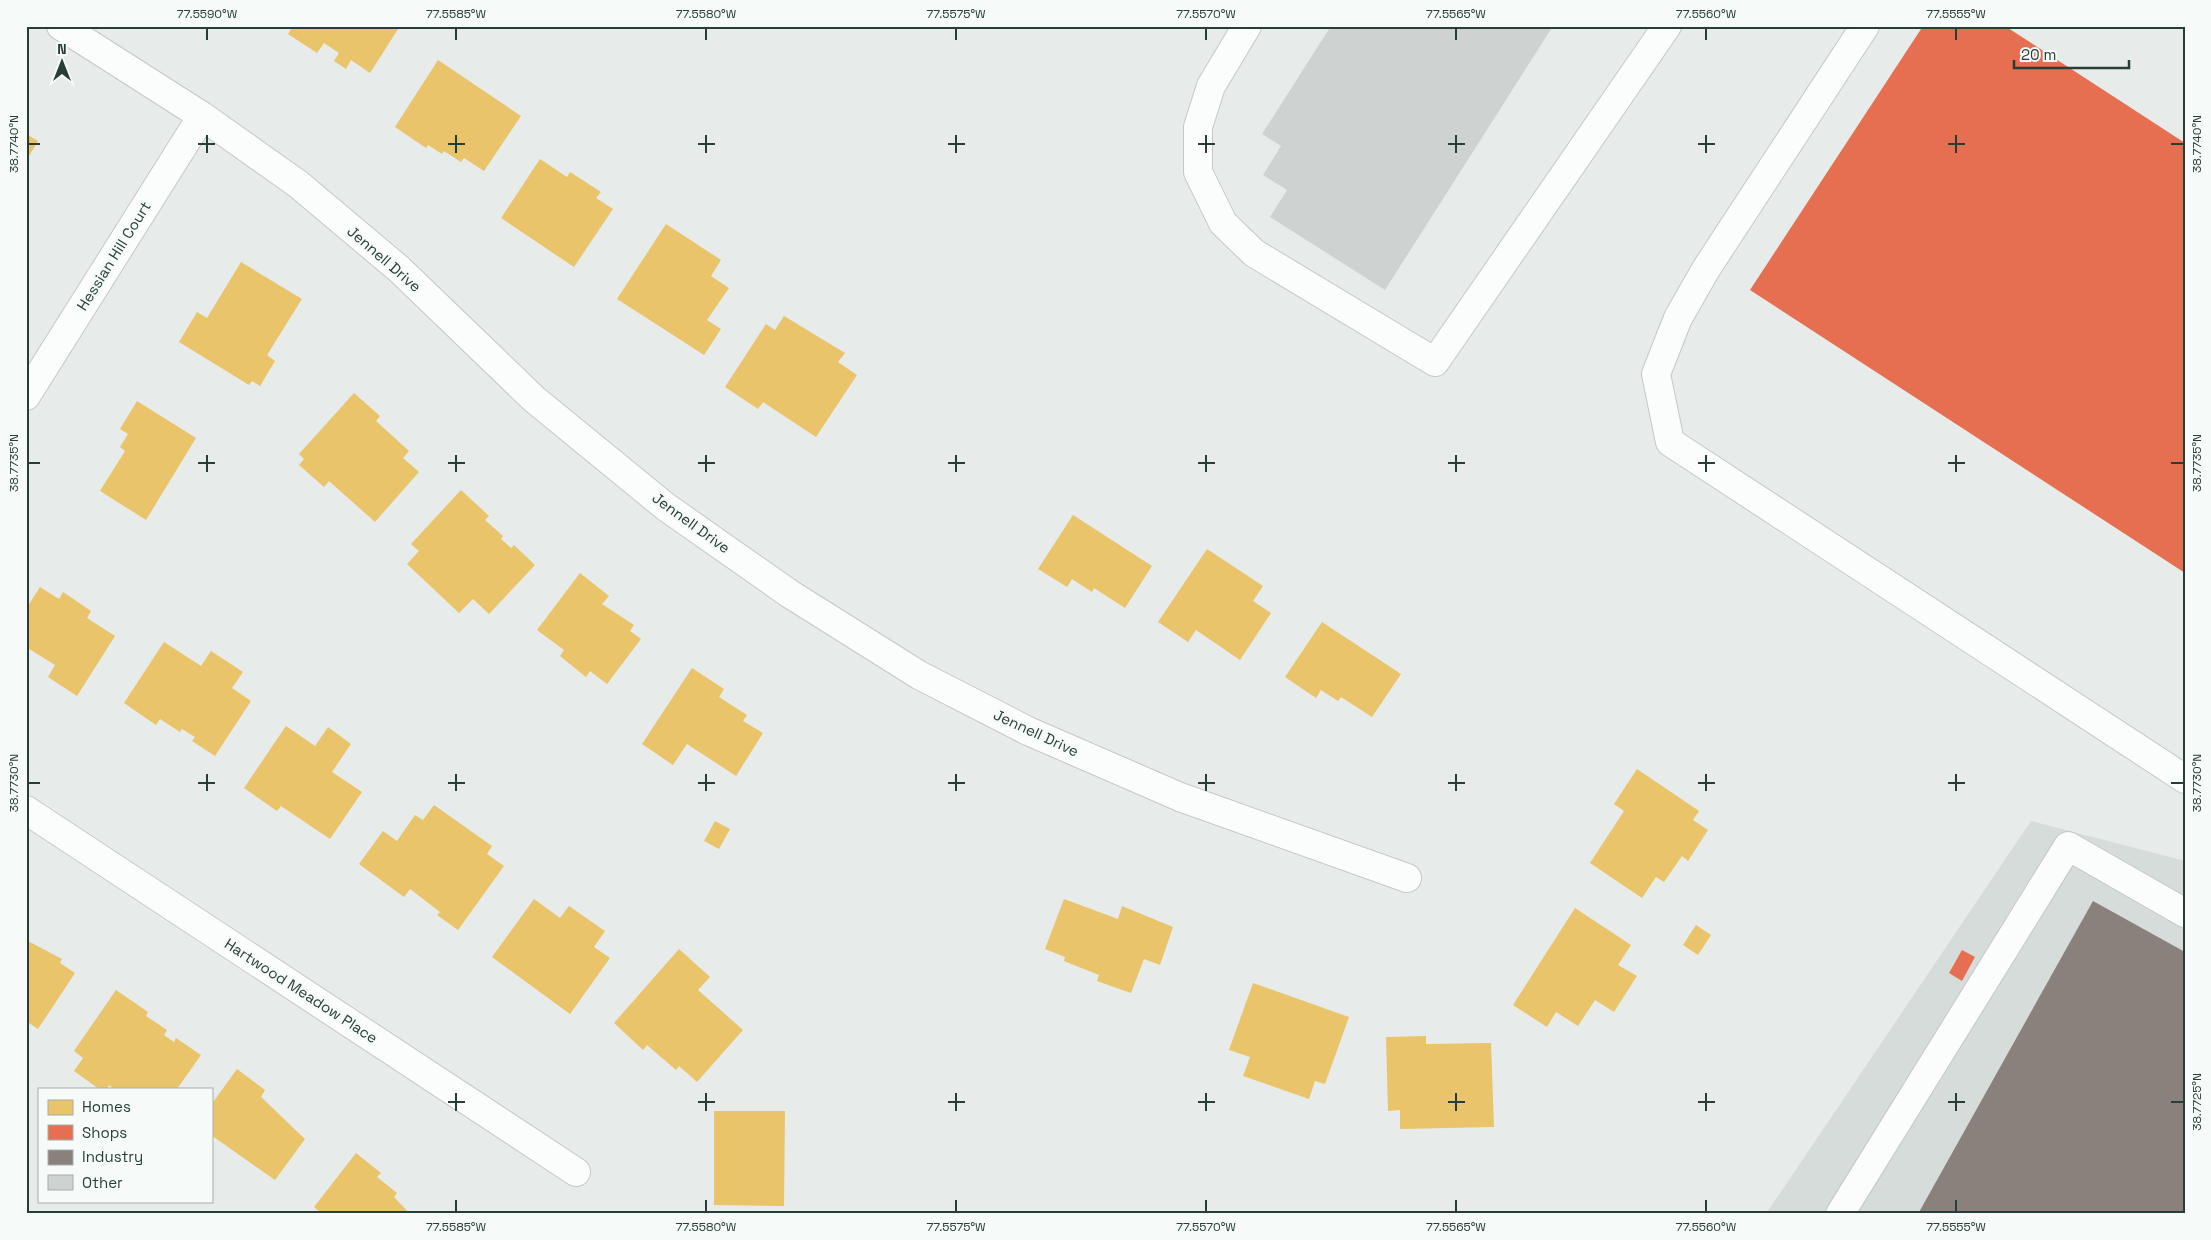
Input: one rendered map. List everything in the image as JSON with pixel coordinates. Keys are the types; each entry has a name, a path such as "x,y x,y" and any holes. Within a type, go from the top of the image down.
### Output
{"street":[{"name":"Jennell Drive","path":"61,26 202,116 298,184 384,257 534,400 666,507 790,594 919,675 1028,731 1180,797 1407,878"},
{"path":"1247,26 1211,86 1198,127 1198,172 1223,223 1254,253 1435,362 1666,26"},
{"path":"1865,26 1706,269 1678,318 1656,374 1670,442 2185,779"},
{"name":"Hessian Hill Court","path":"26,396 202,116"},
{"name":"Hartwood Meadow Place","path":"26,810 576,1172"},
{"path":"1840,1214 2068,846 2185,913"}],"shaded area":[{"path":"2031,821 2185,861 2185,1214 1766,1214"}],"building: Homes":[{"path":"293,26 400,26 370,73 351,60 346,69 334,61 339,53 324,43 317,53 288,34"},
{"path":"438,60 521,116 484,171 464,158 461,162 444,151 442,154 428,145 426,148 395,127"},
{"path":"26,134 38,141 26,161"},
{"path":"540,159 567,177 570,172 601,192 596,198 613,209 574,267 501,218"},
{"path":"666,224 721,260 711,276 729,288 707,320 721,329 704,355 617,299"},
{"path":"241,262 302,299 267,355 275,361 260,386 252,381 249,385 179,342 197,312 207,318"},
{"path":"784,316 845,353 838,362 857,375 816,437 763,402 758,409 725,387 766,324 775,330"},
{"path":"354,393 380,416 376,421 409,451 403,458 419,472 375,522 329,481 324,487 299,465 304,459 299,454"},
{"path":"137,401 196,438 146,520 100,491 125,451 120,447 128,434 120,429"},
{"path":"461,490 489,516 485,520 503,536 501,539 511,548 514,545 535,565 489,614 473,599 459,613 407,564 419,551 411,544"},
{"path":"1073,515 1152,566 1125,608 1094,588 1092,592 1072,579 1067,587 1038,569"},
{"path":"1207,549 1263,586 1253,601 1271,613 1240,660 1196,630 1188,642 1158,622"},
{"path":"580,573 609,596 602,604 634,625 630,631 641,639 607,684 590,671 586,677 560,656 564,650 537,630"},
{"path":"40,587 59,599 63,592 91,611 87,618 115,636 77,696 48,677 55,665 26,647 26,609"},
{"path":"1322,622 1401,674 1372,717 1341,697 1338,701 1321,690 1316,698 1285,677"},
{"path":"164,642 201,666 211,651 243,672 232,688 251,701 215,756 192,741 195,737 182,729 180,732 160,719 156,725 124,703"},
{"path":"692,668 724,689 719,697 747,715 743,721 763,733 736,776 687,744 673,765 642,744"},
{"path":"286,726 315,746 328,727 351,744 332,772 362,792 330,839 281,806 277,811 244,788"},
{"path":"1637,769 1699,811 1693,820 1708,830 1688,861 1682,856 1664,882 1656,877 1642,898 1590,863 1624,811 1614,804"},
{"path":"434,805 492,846 487,854 504,866 458,930 437,915 440,912 410,889 404,897 359,864 383,831 397,841 415,815 423,820"},
{"path":"715,821 730,829 719,849 704,841"},
{"path":"534,899 560,918 569,906 605,931 594,947 610,958 570,1014 492,957"},
{"path":"1064,899 1118,919 1122,906 1173,927 1160,965 1144,959 1131,993 1097,981 1099,975 1064,961 1065,957 1045,949"},
{"path":"1575,908 1631,945 1618,965 1637,976 1614,1012 1595,1000 1578,1026 1556,1012 1547,1027 1513,1005"},
{"path":"1696,925 1711,935 1698,955 1683,945"},
{"path":"26,940 62,959 60,963 75,973 38,1029 26,1021"},
{"path":"679,949 710,977 698,990 743,1030 697,1082 679,1066 676,1070 647,1045 643,1050 614,1023"},
{"path":"1253,983 1349,1017 1325,1084 1315,1081 1309,1099 1243,1076 1250,1057 1229,1050"},
{"path":"116,990 148,1012 146,1016 167,1030 164,1035 174,1042 176,1038 201,1055 178,1088 113,1088 109,1085 108,1088 98,1088 74,1071 83,1058 74,1051"},
{"path":"1426,1036 1426,1044 1491,1043 1494,1127 1400,1129 1400,1110 1388,1111 1386,1037"},
{"path":"237,1069 265,1090 261,1097 305,1139 275,1180 212,1136 212,1104"},
{"path":"714,1111 785,1111 784,1206 714,1205"},
{"path":"356,1153 381,1173 377,1177 397,1193 394,1197 410,1214 322,1214 314,1207"}],"building: Shops":[{"path":"1923,26 2005,26 2185,143 2185,573 1750,290"},
{"path":"1962,950 1975,957 1962,981 1949,973"}],"building: Industry":[{"path":"2093,901 2185,952 2185,1214 1918,1214"}],"building: Other":[{"path":"1331,26 1553,26 1385,290 1270,217 1287,190 1263,175 1281,146 1262,134"}]}
